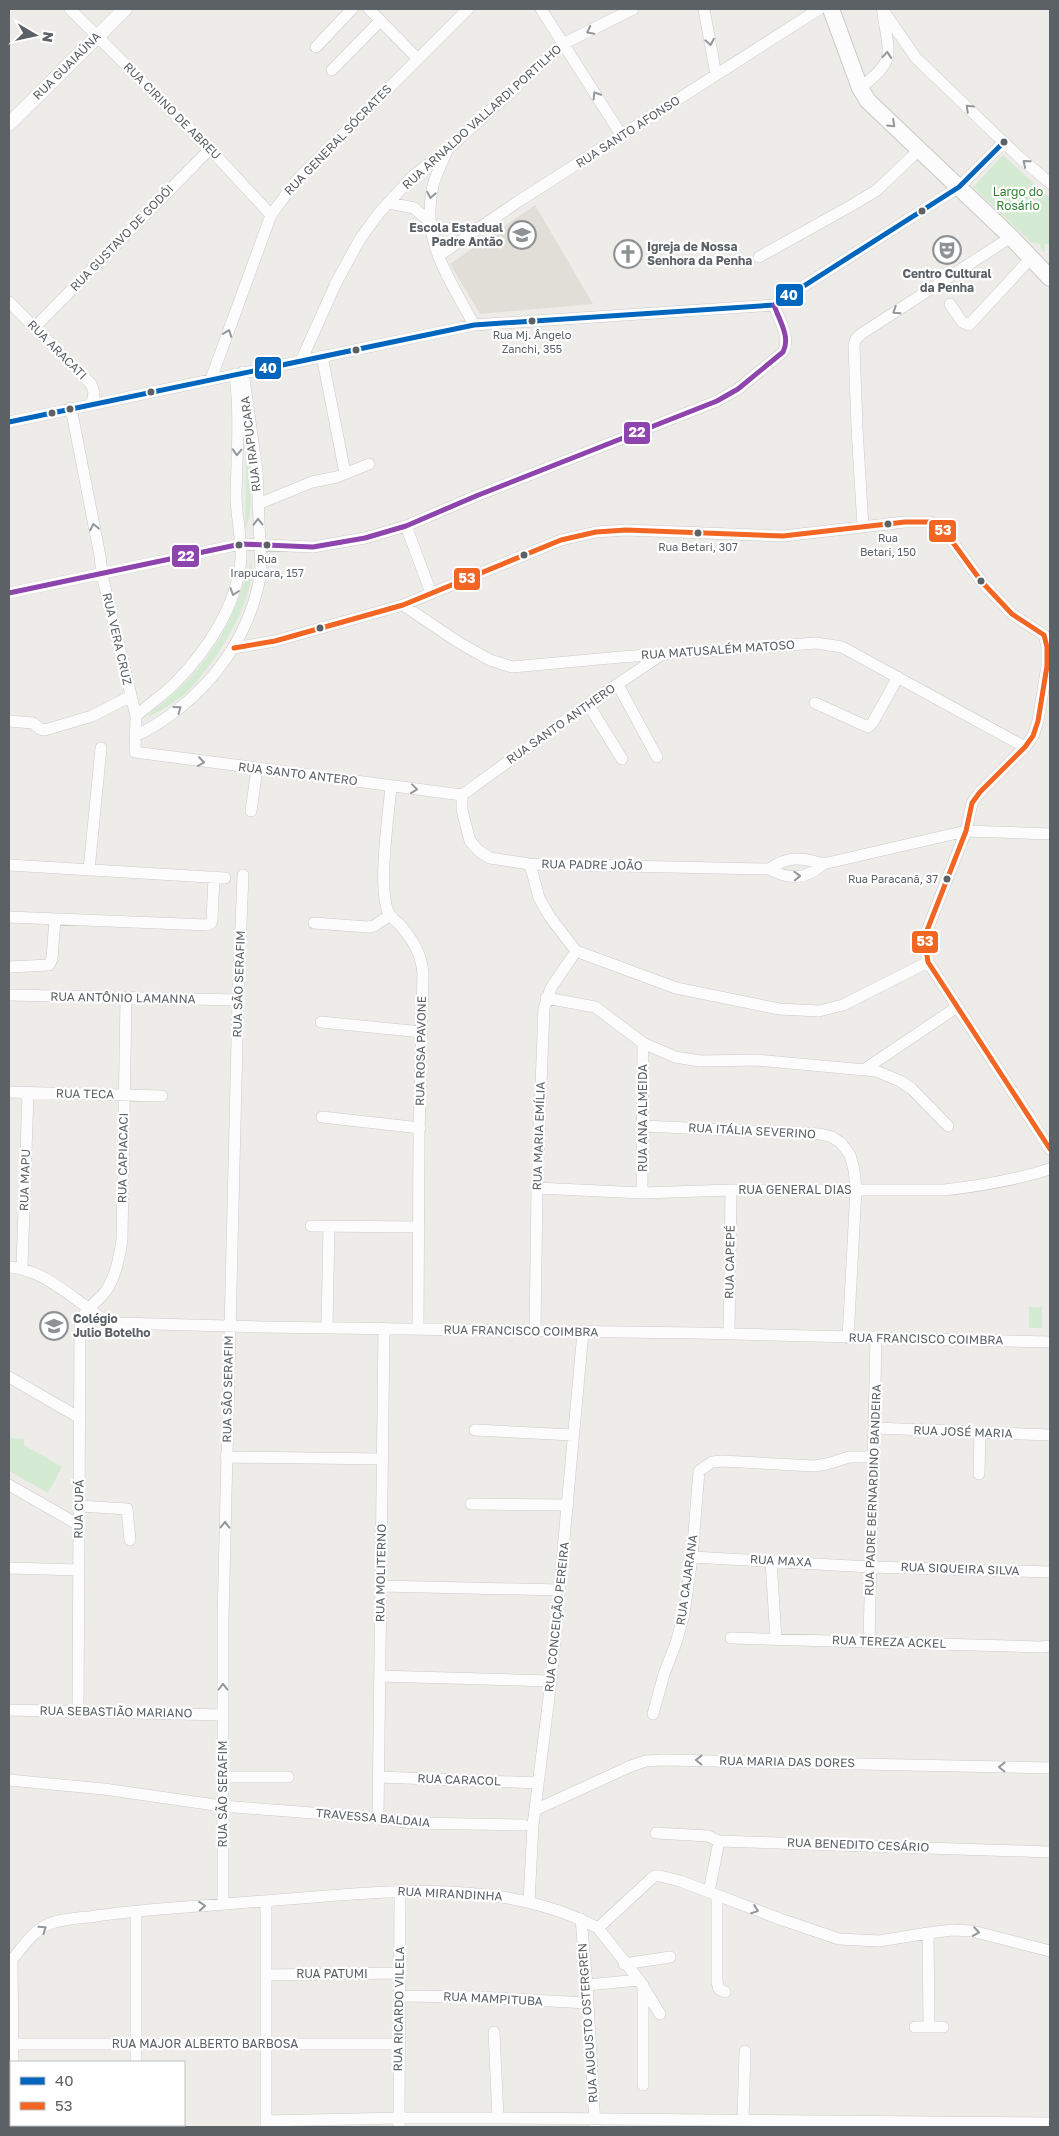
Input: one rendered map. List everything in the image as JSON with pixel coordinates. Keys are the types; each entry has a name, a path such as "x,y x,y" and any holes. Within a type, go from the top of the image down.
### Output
{"main road":[{"path":"827,10 860,88 868,101 920,149 1031,258 1048,271"}],"street":[{"name":"RUA CIRINO DE ABREU","path":"70,9 210,149 271,215"},
{"name":"RUA GUAIAÚNA","path":"9,124 124,9"},
{"path":"316,47 352,9"},
{"path":"369,9 417,58"},
{"name":"RUA GENERAL SÓCRATES","path":"212,378 271,215 296,181 468,9"},
{"path":"541,9 622,136"},
{"name":"RUA ARNALDO VALLARDI PORTILHO","path":"301,361 336,283 356,246 379,213 414,175 448,149 563,44 633,9"},
{"path":"704,9 716,75"},
{"path":"860,88 878,74 888,60 889,53 882,9"},
{"path":"882,9 916,58 1050,183"},
{"name":"RUA SANTO AFONSO","path":"438,256 519,201 716,75 827,10"},
{"path":"332,70 380,21"},
{"path":"9,422 212,378 474,325 774,305 959,188 1004,142"},
{"name":"RUA GUSTAVO DE GODÓI","path":"35,327 210,149"},
{"path":"448,149 433,184 429,207 431,237 438,256 474,325"},
{"path":"759,257 876,190 920,149"},
{"path":"389,204 414,208 430,222"},
{"path":"864,527 857,428 854,345 856,339 1010,237"},
{"path":"950,304 962,322 970,325 1031,258"},
{"name":"RUA ARACATI","path":"9,302 91,384 94,392 92,404"},
{"path":"9,593 102,575 240,544 313,547 366,538 406,526 476,496 717,401 738,389 783,352 787,345 786,336 774,305"},
{"path":"322,356 345,473"},
{"name":"RUA IRAPUCARA","path":"137,735 148,730 189,701 204,686 234,648 249,618 259,583 261,571 257,471 239,373"},
{"name":"RUA IRAPUCARA","path":"136,716 176,682 200,654 222,620 238,580 240,544 236,498 239,373"},
{"name":"RUA VERA CRUZ","path":"71,408 100,556 102,575 136,716 137,735 135,752"},
{"path":"258,504 312,482 338,477 369,464"},
{"path":"234,648 276,641 403,605 561,540 580,535 626,530 784,536 922,522 938,526 994,595 1012,614 1044,635 1048,663 1038,721 1032,736 1025,747 980,792 972,803 966,831 926,932 925,943 928,962 1050,1149"},
{"path":"406,526 431,593"},
{"name":"RUA MATUSALÉM MATOSO","path":"403,605 474,651 500,665 512,667 620,657 828,644 842,647 1025,747"},
{"path":"1026,622 1033,621 1050,630"},
{"name":"RUA SANTO ANTHERO","path":"462,795 588,704 660,655"},
{"path":"815,703 868,727 873,722 898,677"},
{"path":"618,685 657,757"},
{"path":"9,721 33,723 40,729 45,730 92,716 131,696"},
{"path":"588,704 622,759"},
{"path":"89,870 101,748"},
{"name":"RUA SANTO ANTERO","path":"135,752 462,795"},
{"path":"251,811 257,769"},
{"path":"314,923 368,927 374,926 390,915 386,903 384,877 391,786"},
{"name":"RUA PADRE JOÃO","path":"462,795 465,826 470,841 478,851 490,858 530,864 769,869 797,878 811,874 823,864"},
{"name":"RUA PADRE JOÃO","path":"769,869 786,859 823,864 966,831 1050,834"},
{"path":"530,864 539,898 550,917 576,951 676,988 798,1011 831,1010 928,962"},
{"path":"9,865 220,877 212,920 208,925 9,917"},
{"name":"RUA SÃO SERAFIM","path":"223,1904 222,1777 226,1457 238,1000 244,875"},
{"name":"RUA ROSA PAVONE","path":"390,915 415,943 421,956 423,973 418,1329"},
{"path":"9,967 49,965 52,959 54,920"},
{"name":"RUA MARIA EMÍLIA","path":"535,1331 537,1188 544,1008 546,998 557,977 576,951"},
{"name":"RUA ANTÔNIO LAMANNA","path":"9,995 238,1000"},
{"name":"RUA CAPIACACI","path":"88,1308 104,1293 114,1276 122,1240 126,998"},
{"path":"546,998 595,1007 643,1043 675,1056 700,1061 756,1060 865,1069 886,1074 911,1088 948,1126"},
{"path":"865,1069 957,1007"},
{"path":"321,1022 422,1032"},
{"name":"RUA ANA ALMEIDA","path":"642,1193 643,1043"},
{"name":"RUA TECA","path":"9,1092 162,1096"},
{"name":"RUA MAPU","path":"22,1267 28,1093"},
{"path":"322,1117 420,1128"},
{"name":"RUA ITÁLIA SEVERINO","path":"643,1126 767,1130 820,1134 832,1137 841,1143 850,1155 856,1189 848,1338"},
{"name":"RUA GENERAL DIAS","path":"537,1188 642,1193 731,1190 944,1190 979,1187 1012,1181 1050,1169"},
{"name":"RUA CAPEPÉ","path":"729,1334 731,1190"},
{"path":"311,1226 419,1227"},
{"path":"327,1327 329,1226"},
{"name":"RUA FRANCISCO COIMBRA","path":"9,1267 22,1267 62,1289 108,1322 1050,1342"},
{"name":"RUA CUPÁ","path":"78,1712 80,1326 82,1316 88,1308"},
{"name":"RUA MOLITERNO","path":"378,1818 384,1328"},
{"name":"RUA CONCEIÇÃO PEREIRA","path":"529,1902 535,1810 551,1681 584,1332"},
{"name":"RUA PADRE BERNARDINO BANDEIRA","path":"869,1642 876,1428 876,1339"},
{"path":"9,1377 80,1418"},
{"name":"RUA JOSÉ MARIA","path":"876,1428 1050,1435"},
{"path":"475,1430 573,1435"},
{"path":"979,1474 980,1432"},
{"path":"226,1457 382,1459"},
{"name":"RUA CAJARANA","path":"652,1714 681,1627 692,1557 699,1472 712,1462 722,1461 814,1466 849,1457 874,1457"},
{"path":"9,1485 79,1525"},
{"path":"471,1504 568,1505"},
{"path":"80,1506 127,1509 130,1540"},
{"name":"RUA MAXA","path":"692,1557 870,1567"},
{"path":"771,1560 776,1639"},
{"name":"RUA SIQUEIRA SILVA","path":"870,1567 1050,1572"},
{"path":"9,1568 79,1570"},
{"path":"381,1586 560,1590"},
{"name":"RUA TEREZA ACKEL","path":"731,1638 1049,1646"},
{"path":"380,1676 551,1681"},
{"name":"RUA SEBASTIÃO MARIANO","path":"9,1710 223,1715"},
{"name":"RUA MARIA DAS DORES","path":"535,1810 646,1761 1050,1768"},
{"path":"222,1777 288,1778"},
{"name":"RUA CARACOL","path":"379,1777 538,1783"},
{"name":"TRAVESSA BALDAIA","path":"9,1780 96,1788 222,1806 447,1825 524,1826"},
{"name":"RUA BENEDITO CESÁRIO","path":"656,1833 708,1836 719,1841 1050,1852"},
{"path":"719,1841 713,1894 717,1982 718,1989 725,1992"},
{"path":"660,2014 641,1983 624,1964 598,1928 655,1876 680,1881 840,1940 879,1941 952,1930 972,1931 1050,1950"},
{"name":"RUA MIRANDINHA","path":"10,1962 39,1930 46,1925 63,1920 136,1911 400,1890 477,1893 529,1902 581,1919 598,1928"},
{"name":"RUA RICARDO VILELA","path":"399,2122 400,1890"},
{"path":"266,1901 266,2124 498,2118 595,2123 743,2120 1050,2123"},
{"path":"136,1911 136,2061"},
{"name":"RUA AUGUSTO OSTERGREN","path":"581,1919 595,2123"},
{"path":"928,1933 929,2027"},
{"path":"624,1964 670,1957"},
{"path":"10,1962 13,2061"},
{"name":"RUA PATUMI","path":"266,1974 399,1973"},
{"path":"587,1985 641,1983"},
{"path":"641,1983 643,2085"},
{"name":"RUA MAMPITUBA","path":"399,1996 478,1997 588,2004"},
{"path":"915,2027 943,2027"},
{"path":"494,2032 498,2118"},
{"name":"RUA MAJOR ALBERTO BARBOSA","path":"13,2044 398,2044"},
{"path":"743,2120 745,2051"}],"shaded area":[{"name":"Escola Estadual Padre Antão","path":"535,205 593,304 480,314 450,264"}],"green space":[{"name":"Largo do Rosário","path":"1003,155 1050,198 1050,244 1045,244 1045,251 1041,250 1040,244 1031,242 973,187"},
{"path":"243,434 249,469 251,496 245,530 246,455"},
{"path":"251,561 251,577 241,612 221,649 187,692 149,717 150,713 190,678 211,651 229,621"},
{"path":"1029,1307 1042,1307 1042,1328 1029,1328"},
{"path":"9,1438 24,1439 24,1445 62,1467 48,1493 9,1471"}],"transit line":[{"name":"40","path":"9,422 474,325 774,305 959,187 1004,142"},
{"name":"22","path":"9,593 241,544 313,547 365,538 406,526 476,496 717,401 738,389 783,352 786,340 785,334 774,305"},
{"name":"53","path":"234,648 275,641 403,605 561,540 596,532 626,530 783,536 905,522 930,522 946,533 981,581 1012,614 1044,635 1047,647 1047,666 1038,721 1033,736 972,803 966,831 926,933 925,943 928,962 1050,1149"}],"place":[{"name":"Escola Estadual Padre Antão","path":"522,235"},
{"name":"Centro Cultural da Penha","path":"947,250"},
{"name":"Igreja de Nossa Senhora da Penha","path":"628,254"},
{"name":"Rua Mj. Ângelo Zanchi, 355","path":"532,321"},
{"name":"Rua Betari, 150","path":"888,524"},
{"name":"Rua Betari, 307","path":"698,533"},
{"name":"Rua Irapucara, 157","path":"267,545"},
{"name":"Rua Paracanã, 37","path":"947,879"},
{"name":"Colégio Julio Botelho","path":"54,1326"}]}
